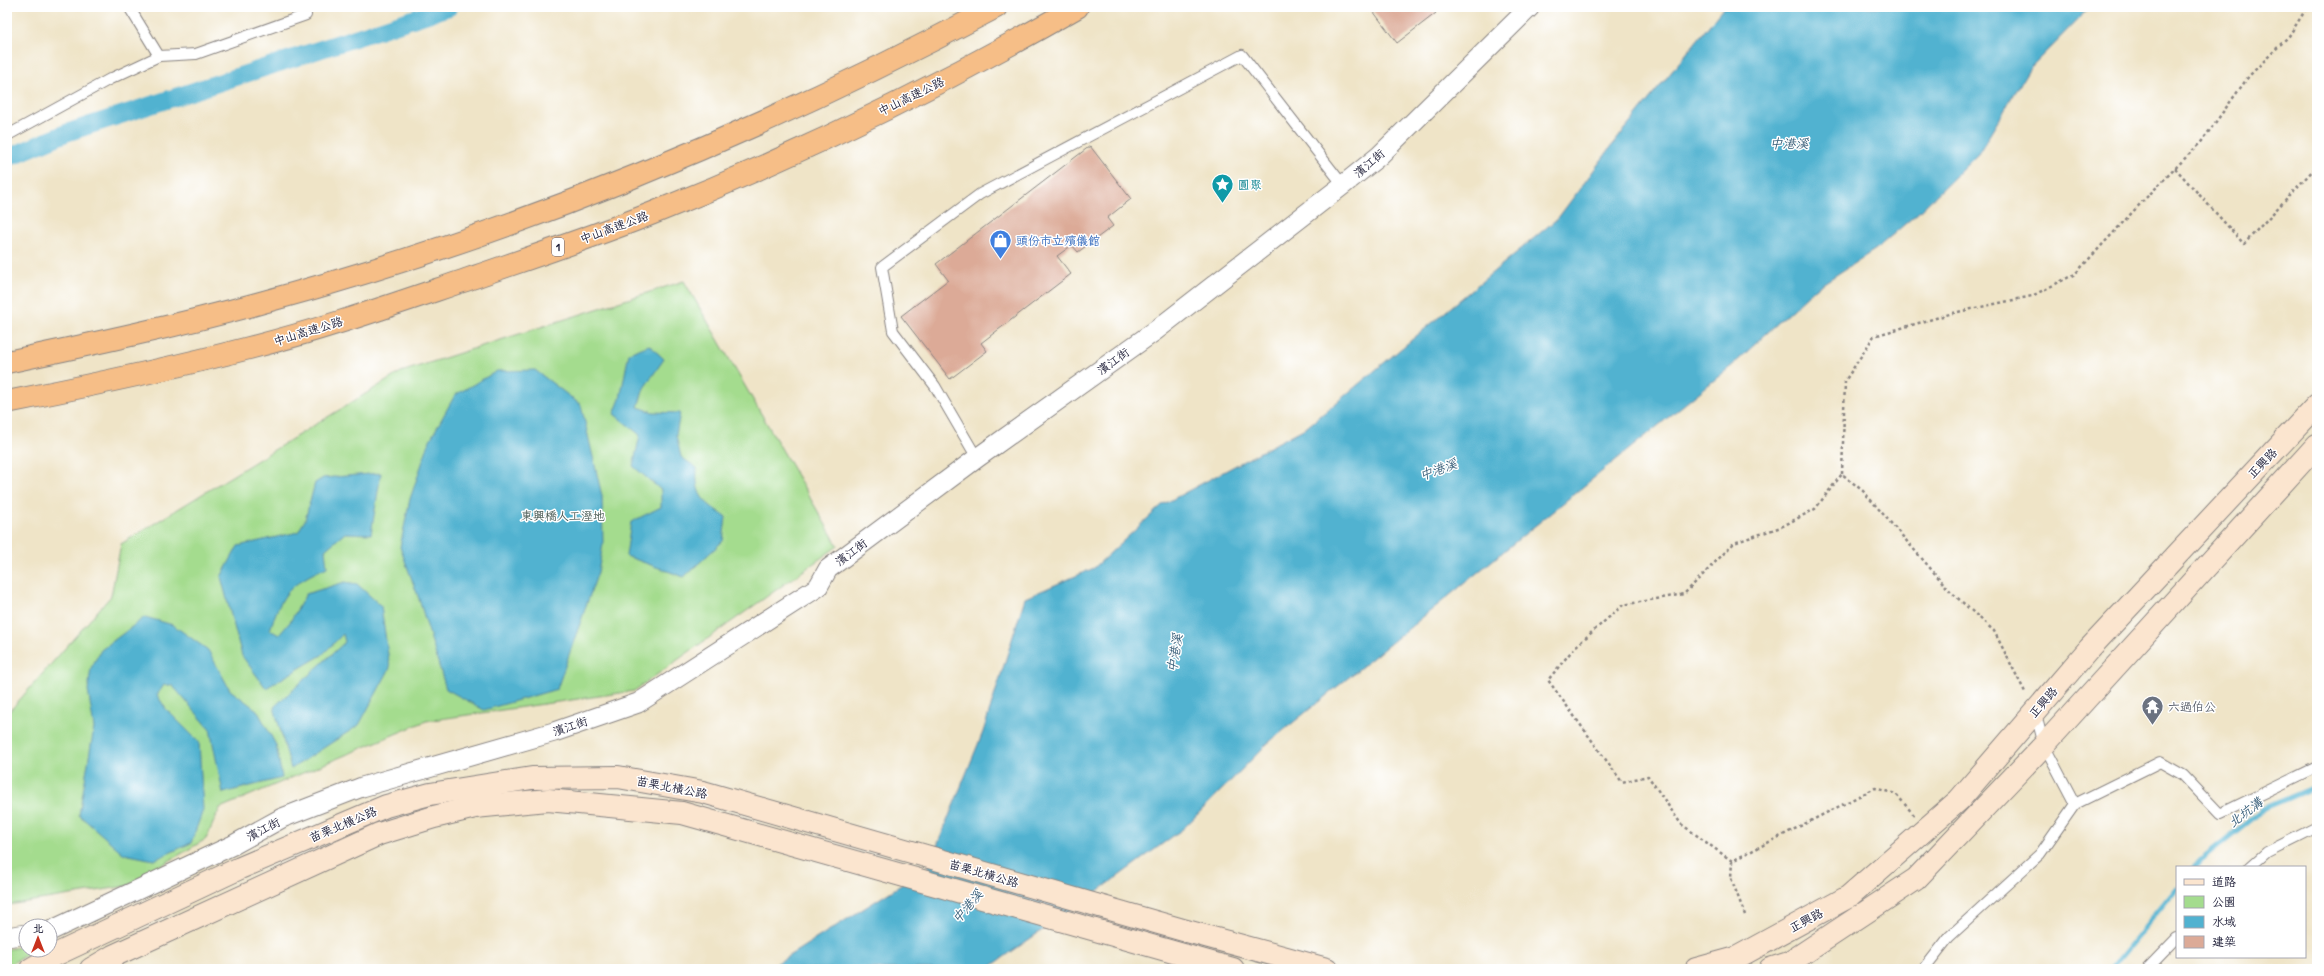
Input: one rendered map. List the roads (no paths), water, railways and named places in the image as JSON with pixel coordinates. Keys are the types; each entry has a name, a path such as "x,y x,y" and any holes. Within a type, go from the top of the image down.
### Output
{"highway":[{"path":"7,362 106,341 261,303 394,263 523,219 659,166 779,115 902,57 996,7"},
{"name":"中山高速公路","path":"7,402 88,386 251,348 394,304 646,216 787,155 919,93 1001,51 1077,7"}],"main road":[{"name":"正興路","path":"1696,969 1736,958 1848,897 1959,800 2035,712 2209,519 2317,405"},
{"name":"正興路","path":"1770,969 1789,963 1916,879 2044,744 2317,445"},
{"name":"苗栗北橫公路","path":"31,969 53,956 240,868 386,806 430,794 532,778 618,777 704,792 1168,926 1327,969"},
{"name":"苗栗北橫公路","path":"91,969 113,956 379,834 434,817 475,807 548,800 682,813 1233,969"}],"street":[{"name":"濱江街","path":"58,927 233,845 282,818 347,793 554,732 638,703 818,587 828,569 977,458 1155,331 1343,185 1379,156 1530,7"},
{"path":"7,937 18,935"}],"lane":[{"path":"129,7 159,56"},
{"path":"7,133 8,135 110,79 159,56 196,54 306,15 301,7"},
{"path":"977,458 935,386 893,331 882,267 980,194 1242,55 1343,185"},
{"path":"2035,712 2044,744 2075,804"},
{"path":"1924,969 1949,937 2040,854 2075,804 2160,762 2183,775 2220,814 2317,767"},
{"path":"2251,866 2266,852 2317,827"},
{"path":"2147,969 2176,939"}],"water":[{"name":"中港溪","path":"1724,7 2090,7 2030,68 1978,154 1919,212 1876,249 1813,290 1734,364 1268,743 1184,828 1105,886 987,969 768,969 928,868 983,732 1025,598 1094,568 1162,505 1307,427 1558,218 1614,143"},
{"path":"649,345 664,359 644,388 638,407 653,412 680,413 676,435 681,457 697,468 697,486 702,497 711,507 726,517 723,541 684,577 626,556 631,522 661,507 661,490 633,466 640,435 614,414 620,399 629,353"},
{"path":"535,370 581,405 602,496 603,544 598,572 557,689 484,710 446,689 419,599 400,547 410,499 430,440 455,395 497,371"},
{"path":"381,473 371,534 345,533 325,550 327,567 296,584 289,591 274,617 270,630 279,635 290,622 306,594 345,582 357,584 381,606 390,668 359,725 291,769 274,707 345,642 343,634 322,655 266,688 242,656 221,577 238,546 298,532 305,520 315,483 323,478"},
{"path":"145,617 173,625 208,650 230,690 257,710 276,745 282,778 223,793 210,729 172,685 164,685 157,695 166,709 199,742 203,810 191,843 154,860 124,854 79,815 94,728 88,690 91,668 101,650"}],"waterway":[{"path":"7,158 66,133 449,7"},
{"name":"北坑溝","path":"2195,866 2200,860 2265,808 2317,786"},
{"name":"北坑溝","path":"2111,969 2176,889"}],"place":[{"name":"圓聚","path":"1223,204"},
{"name":"頭份市立殯儀館","path":"1001,260"},
{"name":"六過伯公","path":"2152,726"}],"park label":[{"name":"東興橋人工溼地","path":"563,515"}]}
